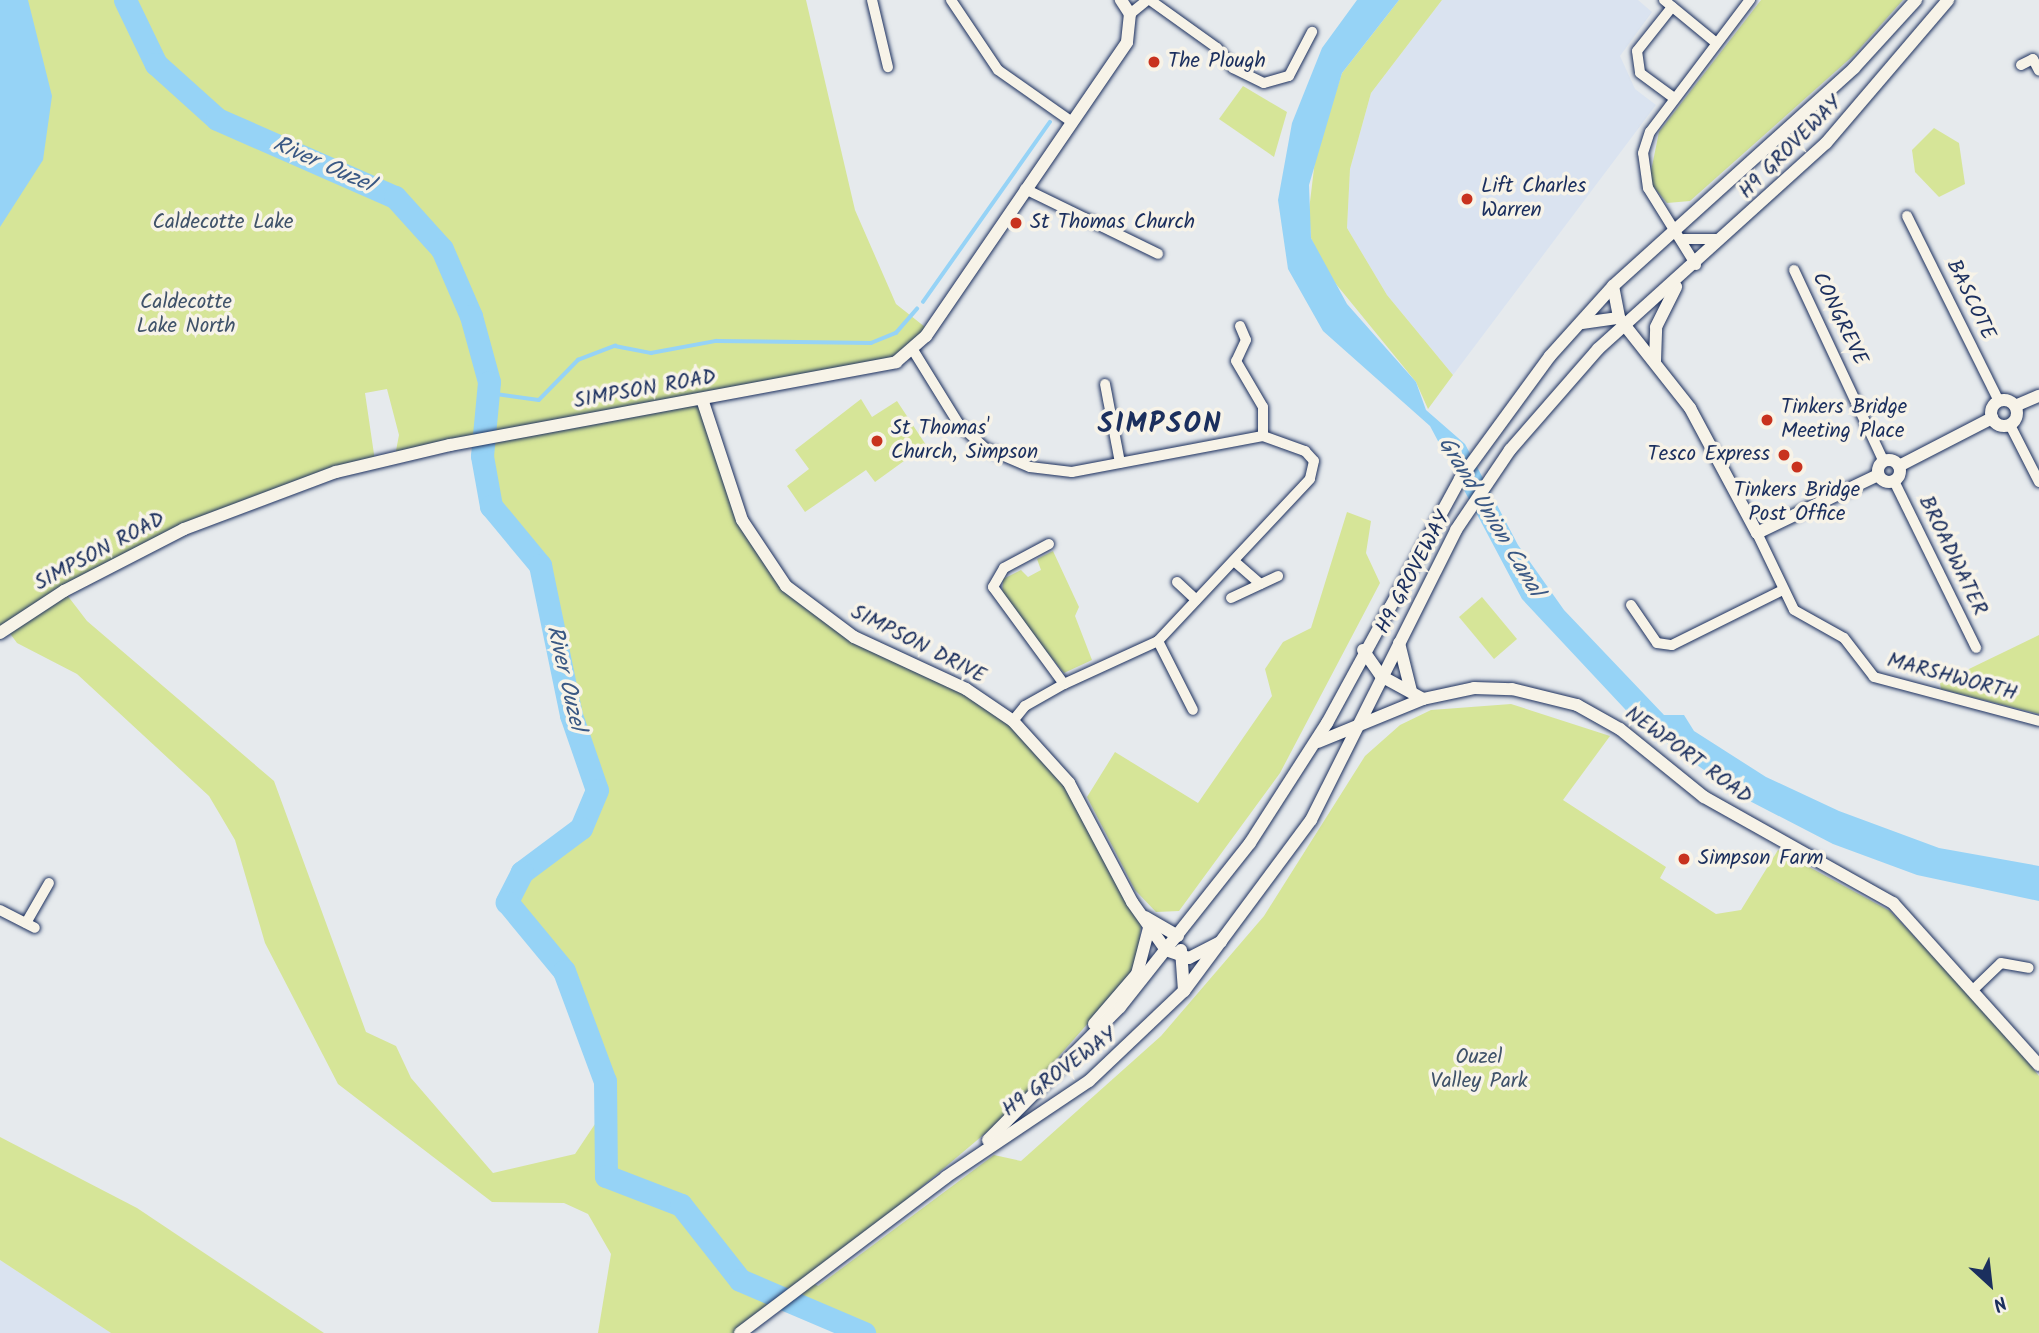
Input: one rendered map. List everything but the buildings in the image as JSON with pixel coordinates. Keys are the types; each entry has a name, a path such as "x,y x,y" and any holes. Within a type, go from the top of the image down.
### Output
{"street":[{"path":"872,0 888,66"},
{"path":"951,0 998,70 1072,122"},
{"path":"1013,721 1025,706 1064,684 1158,641 1315,470 1305,451 1263,436 1072,472 1006,460 958,423 914,350 1127,42 1130,13 1121,0"},
{"path":"1130,13 1149,0 1217,48 1233,68 1264,83 1289,76 1312,32"},
{"path":"1655,362 1663,309 1690,270 1684,239 1643,175 1650,132 1715,42 1750,0"},
{"name":"H9 GROVEWAY","path":"946,1177 1071,1059 1178,936 1314,745 1419,548 1496,428 1578,324 1616,283 1676,226 1854,68 1916,0"},
{"name":"H9 GROVEWAY","path":"740,1333 946,1177 1089,1081 1184,991 1231,935 1311,820 1437,566 1510,450 1622,322 1649,304 1730,236 1826,144 1948,0"},
{"path":"1674,98 1640,73 1637,51 1668,4 1715,42"},
{"path":"2021,65 2033,59 2039,71"},
{"path":"1025,189 1158,254"},
{"name":"BASCOTE","path":"1908,216 1998,401"},
{"path":"1684,239 1730,236"},
{"name":"CONGREVE","path":"1794,270 1883,460"},
{"path":"1578,324 1622,322 1616,283"},
{"name":"MARSHWORTH","path":"1622,322 1655,362 1706,434 1794,610 1844,638 1874,677 2039,721"},
{"path":"1240,326 1246,340 1236,361 1263,407 1263,436"},
{"name":"SIMPSON ROAD","path":"0,633 121,559 249,500 450,445 874,369 914,350"},
{"path":"1105,384 1120,463"},
{"path":"1878,475 1894,481 1899,466 1992,418 1998,401 2015,407 2039,396"},
{"name":"SIMPSON DRIVE","path":"702,399 742,520 786,586 854,637 966,689 1013,721 1069,783 1142,915 1166,950"},
{"path":"2010,425 2015,407"},
{"path":"1992,418 2010,425 2039,482"},
{"path":"1757,533 1878,475 1883,460 1899,466"},
{"name":"BROADWATER","path":"1894,481 1976,648"},
{"path":"1049,544 1004,568 993,587 1064,684"},
{"path":"1234,561 1260,584"},
{"path":"1231,598 1278,576"},
{"path":"1177,582 1196,600"},
{"path":"1631,605 1657,643 1672,645 1686,632 1783,590"},
{"path":"1158,641 1192,710"},
{"path":"1399,643 1411,691"},
{"path":"1363,650 1381,676 1423,699"},
{"name":"NEWPORT ROAD","path":"1314,745 1423,699 1511,689 1577,705 1620,729 1704,797 1893,903 1974,989 2039,1065"},
{"path":"0,910 31,926 49,883"},
{"path":"1142,915 1178,936 1184,991"},
{"path":"1071,1059 1137,974 1150,928"},
{"path":"1182,958 1231,935"},
{"path":"1166,950 1182,958"},
{"path":"1974,989 2001,963 2029,968"}],"shaded area":[{"name":"Lift Charles Warren","path":"1442,0 1638,0 1652,12 1620,56 1635,89 1656,105 1453,375 1387,295 1347,228 1350,169 1371,93"},
{"path":"0,1260 111,1333 0,1333"}],"green space":[{"path":"0,0 806,0 855,210 896,304 930,331 896,362 702,399 756,546 830,622 966,689 1042,750 1142,915 1138,956 1128,978 1007,1115 810,1281 818,1286 994,1155 1021,1161 1161,1036 1264,916 1365,756 1400,725 1431,710 1511,704 1610,736 1563,800 1666,867 1660,878 1716,914 1741,910 1778,850 1890,911 1992,1018 2039,1076 2039,1333 864,1333 786,1298 740,1333 598,1333 611,1254 588,1214 564,1203 492,1202 338,1084 265,943 235,840 209,796 77,674 17,643 6,628 0,633","holes":["387,389 399,435 395,456 485,438 491,506 540,565 571,715 597,790 581,828 522,872 507,902 564,971 605,1081 605,1109 575,1154 493,1173 411,1078 396,1046 366,1032 274,781 87,621 64,591 121,559 375,461 365,393"]},
{"path":"1399,0 1442,0 1371,93 1350,169 1347,228 1387,295 1453,375 1428,409 1416,382 1327,273 1311,238 1309,210 1316,152 1342,73"},
{"path":"1761,0 1903,0 1854,55 1690,201 1667,203 1649,181 1659,132"},
{"path":"1243,86 1287,112 1274,157 1219,119"},
{"path":"1934,128 1959,143 1965,184 1939,197 1915,172 1912,150"},
{"path":"861,399 872,417 897,401 926,445 875,482 866,470 805,512 787,486 809,469 795,450"},
{"path":"1347,512 1371,521 1366,553 1380,583 1280,773 1179,911 1156,912 1135,890 1087,797 1115,752 1198,803 1272,696 1265,669 1283,642 1311,628"},
{"path":"1053,551 1079,607 1075,616 1092,660 1064,673 1002,597 1003,579 1021,570 1028,577 1041,570 1037,559"},
{"path":"1482,597 1517,639 1494,659 1459,617"},
{"path":"2039,635 2039,714 1941,689 1940,683"},
{"path":"0,1137 137,1208 324,1333 111,1333 0,1260"}],"water":[{"path":"0,0 28,0 52,96 43,160 0,227"},
{"name":"Grand Union Canal","path":"1357,0 1399,0 1342,73 1309,185 1311,238 1347,304 1416,382 1426,410 1465,444 1518,545 1564,610 1664,715 1684,715 1694,731 1766,777 1839,811 1939,848 2039,866 2039,901 1917,875 1833,844 1742,797 1638,723 1522,599 1430,426 1323,331 1288,269 1278,200 1292,123 1322,48"}],"waterway":[{"name":"River Ouzel","path":"125,0 156,64 217,119 395,197 442,249 471,316 489,382 482,456 491,506 540,565 571,715 597,790 581,828 522,872 507,902 564,971 605,1081 606,1176 681,1205 740,1280 864,1333"},
{"path":"923,302 1050,122"},
{"path":"489,393 539,400 578,360 615,346 651,353 716,341 871,343 896,333 917,309"}],"place":[{"name":"The Plough","path":"1154,62"},
{"name":"Lift Charles Warren","path":"1467,199"},
{"name":"St Thomas Church","path":"1016,223"},
{"name":"Tinkers Bridge Meeting Place","path":"1767,420"},
{"name":"St Thomas' Church, Simpson","path":"877,441"},
{"name":"Tesco Express","path":"1784,455"},
{"name":"Tinkers Bridge Post Office","path":"1797,467"},
{"name":"Simpson Farm","path":"1684,859"}],"district":[{"name":"SIMPSON","path":"1160,425"}],"park label":[{"name":"Caldecotte Lake","path":"223,223"},
{"name":"Caldecotte Lake North","path":"186,315"},
{"name":"Ouzel Valley Park","path":"1479,1070"}]}
